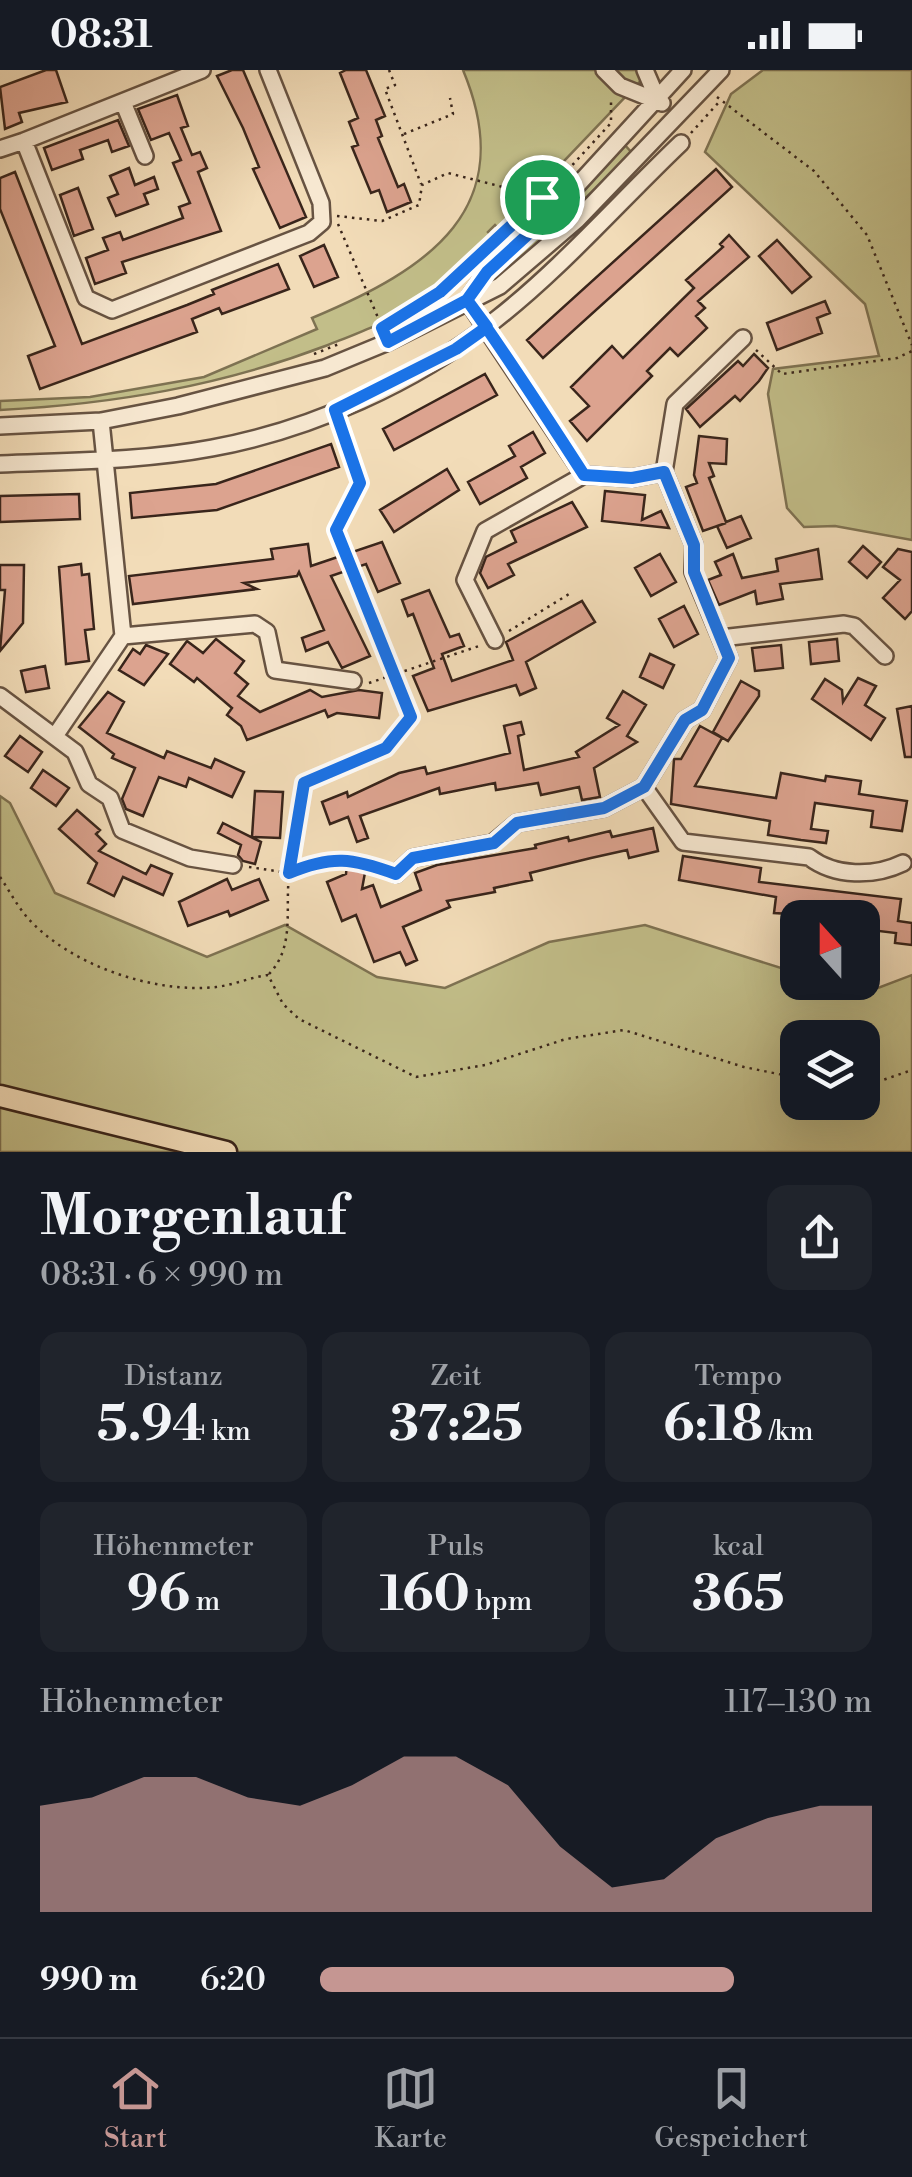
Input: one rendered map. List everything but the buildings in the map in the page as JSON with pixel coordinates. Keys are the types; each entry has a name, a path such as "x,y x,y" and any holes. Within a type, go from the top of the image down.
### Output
{"main road":[{"path":"0,1096 226,1152"}],"street":[{"path":"0,149 202,70"},
{"path":"24,141 86,298 112,310 309,233 322,222 321,203 268,70"},
{"path":"604,70 620,86 657,98 676,115"},
{"path":"645,70 657,98"},
{"path":"467,300 487,272 563,202 684,70"},
{"path":"0,426 102,420 257,387 325,368 388,342 500,286 577,220 722,70"},
{"path":"123,102 144,156"},
{"path":"0,464 105,460 212,448 335,410 456,349 487,327 682,143"},
{"path":"632,162 637,185"},
{"path":"467,300 584,475"},
{"path":"396,874 413,858 494,843 517,823 604,808 644,787 685,720 702,710 729,658 694,572 694,545 664,472 674,404 743,338"},
{"path":"55,736 123,636 102,420"},
{"path":"495,640 464,580 485,531 584,475 632,478 664,472"},
{"path":"123,636 255,624 267,632 275,670 353,680"},
{"path":"721,638 844,624 854,626 886,656"},
{"path":"0,696 75,752 89,784 110,798 122,830 190,858 233,864"},
{"path":"644,787 683,842 809,857 823,868 872,874 903,863"}],"path":[{"path":"388,342 335,216 382,221 419,205 422,185 385,89 394,85 389,70"},
{"path":"402,134 453,114 450,98"},
{"path":"682,143 720,101 814,171 867,235 912,348 897,358 782,374 743,338"},
{"path":"530,210 612,123"},
{"path":"422,185 448,173 563,202"},
{"path":"396,319 440,292 477,260"},
{"path":"298,360 349,341"},
{"path":"0,878 40,929 77,955 116,971 170,984 215,987 268,975 281,962 286,940 289,873 304,783 386,748 411,717 336,530 360,483 335,410"},
{"path":"353,680 376,684 495,640 570,594"},
{"path":"233,864 289,873 324,858 363,862 396,874"},
{"path":"268,975 283,1004 299,1019 416,1077 472,1068 566,1039 624,1030 780,1074"},
{"path":"880,1081 912,1070"}],"shaded area":[{"path":"463,70 651,70 499,229 495,225 488,232 492,236 466,262 428,295 397,315 288,359 207,382 126,398 0,410 0,401 90,397 204,377 317,329 312,318 393,278 426,255 453,228 472,197 480,160 478,119"},
{"path":"763,70 912,70 912,540 835,526 804,527 787,508 768,394 773,369 879,356 865,304 705,152 731,94"},
{"path":"624,144 632,153 502,280 497,274"},
{"path":"0,796 10,803 55,893 207,957 285,925 377,977 445,988 549,942 645,925 780,968 780,1000 880,1000 880,987 912,975 912,1152 0,1152"}],"route":[{"path":"542,197 440,292 382,328 388,342 467,300 487,327 456,349 335,410 360,483 336,530 411,717 386,748 304,783 289,873 324,858 363,862 396,874 413,858 494,843 517,823 604,808 644,787 685,720 702,710 729,658 694,572 694,545 664,472 632,478 584,475 515,367 487,327 467,300 487,272 563,202 542,197"}]}
